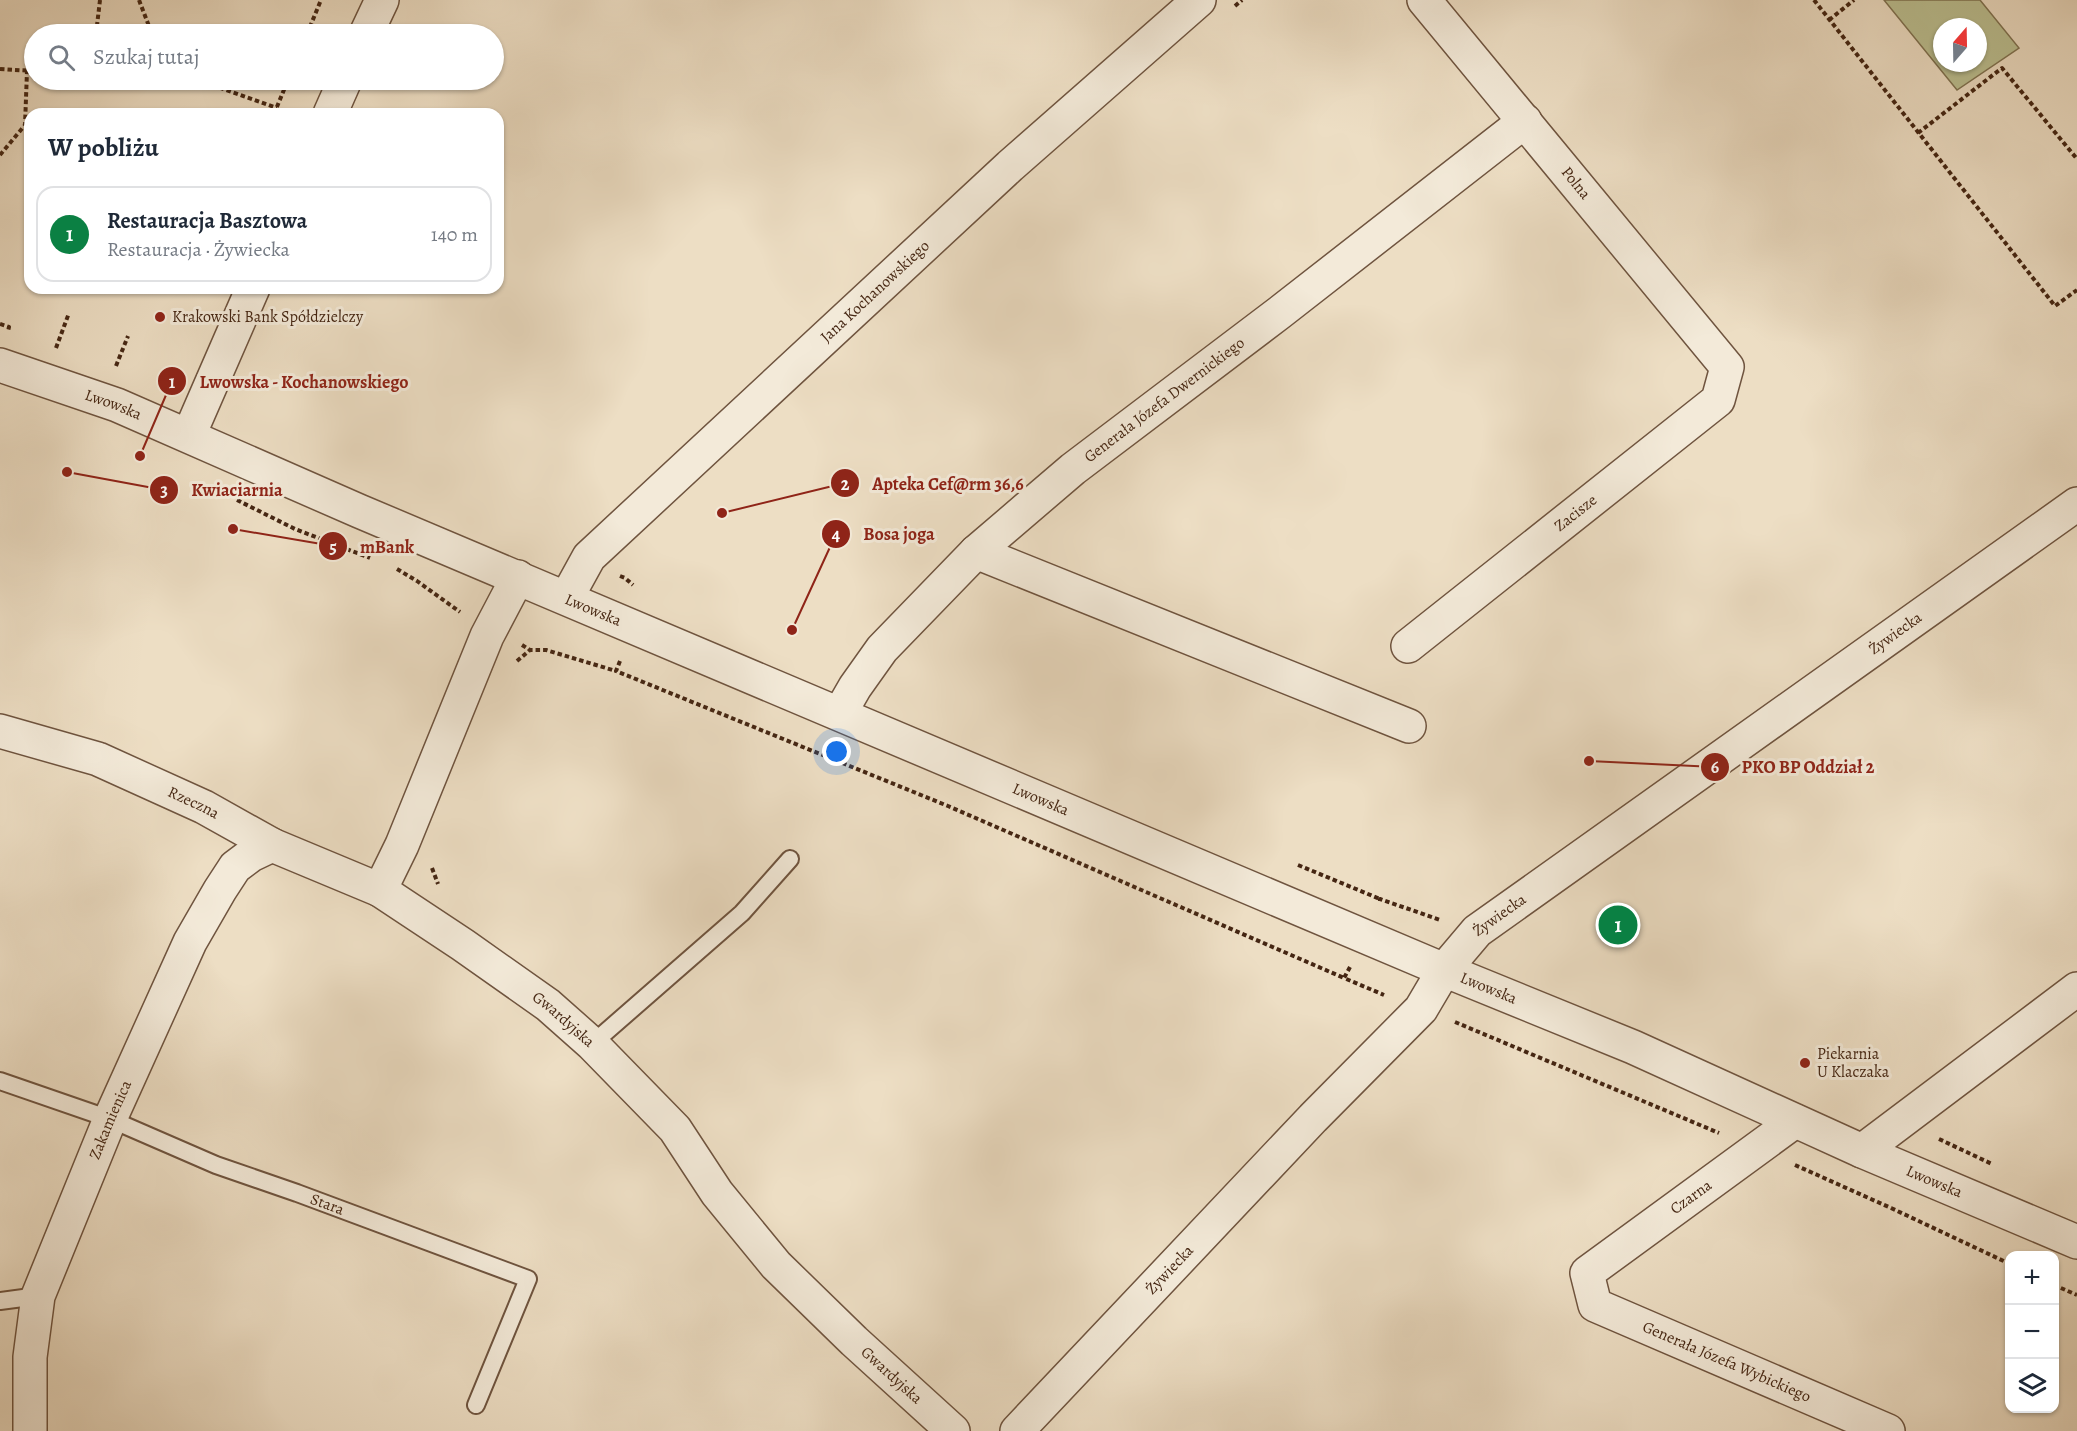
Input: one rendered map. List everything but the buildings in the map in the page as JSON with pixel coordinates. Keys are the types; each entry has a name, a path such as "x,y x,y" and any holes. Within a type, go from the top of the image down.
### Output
{"street":[{"path":"371,24 382,0"},
{"name":"Jana Kochanowskiego","path":"567,597 589,557 1010,166 1199,0"},
{"name":"Polna","path":"1424,0 1727,366"},
{"path":"333,108 341,90"},
{"name":"Generała Józefa Dwernickiego","path":"840,713 882,649 976,552 1073,469 1525,121"},
{"path":"189,435 250,294"},
{"name":"Lwowska","path":"0,365 105,399 359,511 567,597 1444,970 1633,1047 1862,1151 2077,1242"},
{"name":"Zacisze","path":"1408,646 1718,399 1727,366"},
{"name":"Żywiecka","path":"1017,1431 1313,1118 1421,1009 1444,970 1477,931 2077,504"},
{"path":"976,552 1409,726"},
{"path":"380,890 407,834 491,628 518,577"},
{"name":"Rzeczna","path":"0,731 98,759 204,807 272,845 380,890"},
{"name":"Zakamienica","path":"30,1431 30,1357 38,1296 110,1119 190,942 214,900 235,867 251,855 272,845"},
{"name":"Gwardyjska","path":"380,890 548,1005 592,1044 675,1129 717,1193 776,1265 854,1341 953,1431"},
{"path":"1862,1151 2077,989"},
{"name":"Czarna","path":"1587,1273 1796,1121"},
{"name":"Generała Józefa Wybickiego","path":"1587,1273 1595,1305 1888,1431"}],"lane":[{"path":"592,1044 742,913 790,859"},
{"name":"Stara","path":"0,1081 110,1119 216,1165 528,1279 476,1405"},
{"path":"0,1301 38,1296"}],"path":[{"path":"97,24 100,0"},
{"path":"139,0 148,24"},
{"path":"311,24 321,0"},
{"path":"1814,0 2055,306 2077,290"},
{"path":"1829,20 1854,0"},
{"path":"1918,133 2002,68 2077,159"},
{"path":"0,69 24,71"},
{"path":"26,90 26,108"},
{"path":"226,90 277,108 284,90"},
{"path":"0,155 24,126"},
{"path":"55,352 69,313"},
{"path":"0,324 9,327"},
{"path":"113,376 128,336"},
{"path":"393,567 457,611"},
{"path":"491,628 530,650 546,650 616,671"},
{"path":"1447,1018 1891,1208"},
{"path":"2059,1287 2077,1295"}],"green space":[{"path":"1884,0 1980,0 2019,48 1987,70 1987,18 1933,18 1933,60"},
{"path":"1942,72 1984,72 1957,90"}],"place":[{"name":"Krakowski Bank Spółdzielczy","path":"160,317"},
{"name":"Lwowska - Kochanowskiego","path":"140,456"},
{"name":"Kwiaciarnia","path":"67,472"},
{"name":"Apteka Cef@rm 36,6","path":"722,513"},
{"name":"mBank","path":"233,529"},
{"name":"Bosa joga","path":"792,630"},
{"name":"PKO BP Oddział 2","path":"1589,761"},
{"name":"Restauracja Basztowa","path":"1618,925"},
{"name":"Piekarnia U Klaczaka","path":"1805,1063"}]}
